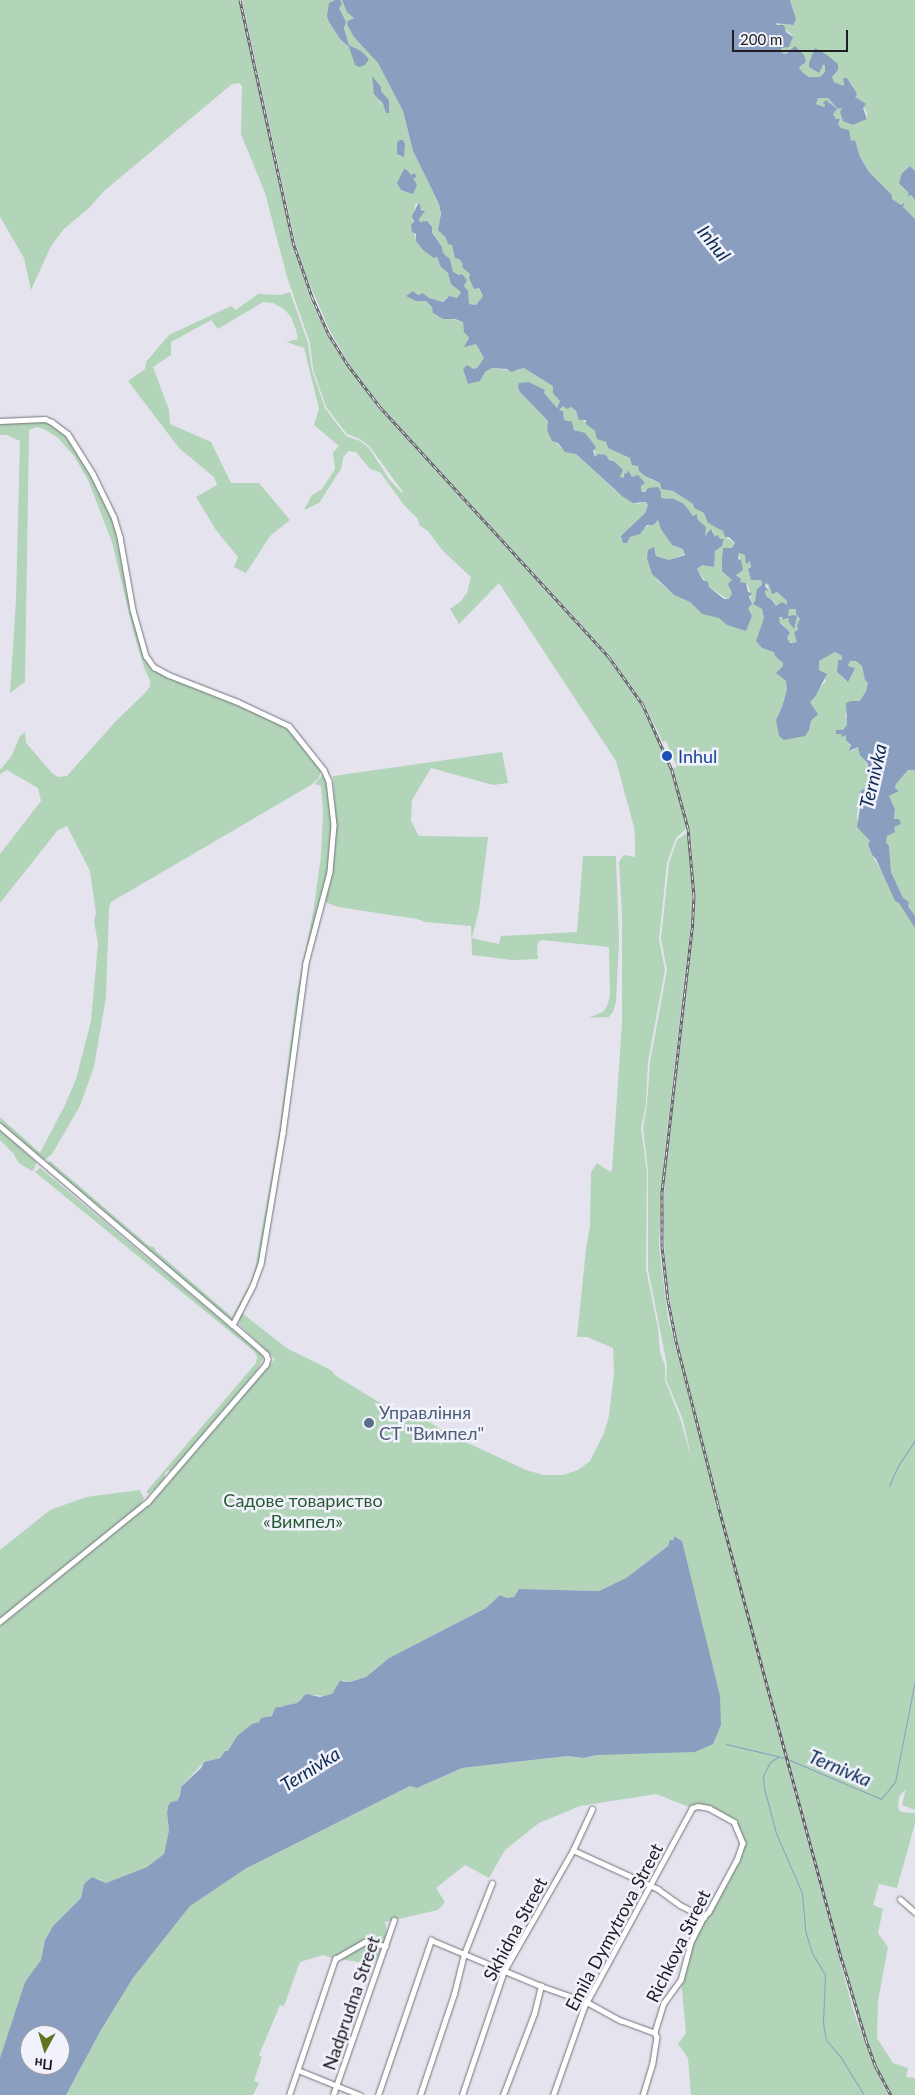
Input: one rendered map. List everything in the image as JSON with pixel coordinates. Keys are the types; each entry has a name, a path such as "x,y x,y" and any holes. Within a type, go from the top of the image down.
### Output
{"street":[{"path":"0,421 45,419 52,422 68,434 93,474 105,496 120,537 133,610 150,662 169,675 238,702 289,726 319,762 328,781 334,825 330,872 306,963 286,1115 261,1264 253,1286 233,1325"},
{"path":"0,1126 233,1325 266,1354 268,1359 266,1365 148,1502 0,1622"},
{"name":"Emila Dymytrova Street","path":"553,2095 587,2002 692,1808 698,1806"},
{"name":"Richkova Street","path":"643,2095 653,2063 657,2037 655,2033 664,2003 681,1980 691,1943 704,1917 710,1912 743,1843 734,1822 709,1808 698,1806"},
{"name":"Skhidna Street","path":"462,2095 504,1971 573,1850 592,1809"},
{"path":"573,1850 651,1886 704,1917"},
{"path":"420,2095 454,1994 464,1954 492,1883"},
{"path":"900,1899 915,1912"},
{"name":"Nadprudna Street","path":"333,2095 394,1920"},
{"path":"378,2095 430,1940 541,1986 587,2002 620,2020 655,2033"},
{"path":"289,2095 336,1956 364,1942 386,1946"},
{"path":"503,2095 534,2014 541,1986"},
{"path":"298,2070 360,2095"}],"green space":[{"name":"Садове товариство «Вимпел»","path":"0,0 239,0 292,243 310,298 326,333 379,409 608,657 642,705 661,742 678,793 687,828 676,838 667,863 659,939 665,970 648,1062 646,1104 641,1128 647,1172 646,1269 658,1328 660,1352 665,1366 665,1380 681,1421 692,1461 683,1420 666,1379 667,1365 648,1269 648,1172 643,1128 647,1104 650,1062 667,970 661,939 669,863 677,840 688,834 692,870 692,913 664,1157 659,1245 668,1318 780,1741 783,1743 689,1390 676,1336 666,1275 663,1218 666,1158 694,921 695,895 691,840 673,768 677,767 666,741 663,742 644,704 610,656 381,407 350,365 330,331 306,276 295,241 242,0 335,0 329,4 329,22 340,39 349,47 354,59 362,55 361,51 349,45 339,8 339,0 342,0 354,19 349,22 350,25 378,63 403,111 413,151 439,204 443,234 452,245 483,296 476,305 469,304 464,286 466,279 462,274 459,275 452,272 450,259 443,253 442,247 430,227 420,222 419,219 424,211 419,207 419,202 415,205 412,226 416,239 423,250 436,257 461,291 457,298 447,297 443,302 429,298 423,293 418,295 414,292 406,296 426,301 432,307 435,314 463,322 466,335 469,338 466,345 476,344 484,358 483,363 478,367 474,369 471,366 480,381 485,372 492,368 517,371 524,368 554,386 560,401 557,408 544,393 545,390 529,382 524,382 520,392 548,421 547,430 561,448 576,454 617,492 638,504 646,502 648,505 645,513 630,527 630,537 658,520 672,545 683,549 685,554 669,560 656,556 655,549 651,568 657,580 674,595 690,602 702,614 748,623 752,616 748,608 751,596 748,585 740,582 736,573 741,567 739,553 745,555 751,564 748,573 756,580 761,580 762,585 757,590 753,604 762,609 764,618 757,641 762,648 774,651 775,656 784,666 778,671 786,681 787,689 776,720 784,740 796,737 809,730 811,721 818,714 810,702 826,681 819,670 819,661 835,652 842,656 843,661 838,660 837,672 846,681 850,676 851,667 848,666 850,661 856,661 862,666 868,683 866,691 860,702 851,701 845,715 848,725 841,734 846,735 852,751 858,747 873,778 858,806 857,818 870,841 868,844 872,855 915,928 915,1810 902,1805 906,1789 899,1797 898,1808 901,1812 915,1813 915,1823 897,1888 879,1884 873,1905 883,1909 878,1933 888,1947 878,2001 877,2038 893,2063 908,2068 906,2077 915,2078 915,2095 891,2095 876,2067 861,2025 842,1960 792,1772 788,1770 854,2013 875,2069 888,2095 691,2095 688,2058 678,2044 686,2033 681,1980 689,1953 704,1918 710,1912 743,1851 744,1843 743,1836 735,1822 709,1807 700,1804 692,1808 656,1794 580,1806 539,1823 505,1850 489,1878 465,1865 436,1888 445,1902 438,1910 385,1922 388,1938 378,1960 358,1962 323,1955 300,1962 284,2006 280,2005 259,2055 262,2057 254,2081 259,2083 253,2095 66,2095 101,2030 133,1978 190,1906 211,1890 245,1869 410,1786 417,1788 462,1768 568,1756 583,1758 597,1755 682,1546 682,1541 674,1536 674,1541 626,1578 599,1591 520,1589 514,1597 507,1598 500,1595 486,1608 389,1658 366,1677 350,1682 343,1680 332,1694 326,1696 311,1695 301,1698 297,1703 280,1706 272,1716 266,1717 237,1736 228,1752 225,1751 220,1758 204,1762 181,1787 180,1796 177,1801 168,1806 169,1830 164,1854 147,1867 106,1883 96,1878 84,1884 81,1898 53,1926 45,1940 41,1960 25,1983 0,2058 0,1626 150,1504 275,1359 240,1325 239,1319 242,1313 288,1349 331,1370 336,1376 397,1413 403,1411 417,1414 448,1434 526,1470 543,1475 563,1475 578,1470 590,1461 604,1433 609,1416 614,1373 613,1348 587,1337 577,1337 590,1226 591,1172 597,1163 610,1172 612,1170 622,1023 622,916 619,862 624,855 635,857 635,839 634,827 616,761 499,583 459,624 450,609 461,601 467,593 471,577 443,551 428,531 419,525 418,519 404,505 380,472 370,469 356,452 348,451 343,458 341,469 319,503 304,510 312,495 322,489 335,469 333,453 339,446 314,425 319,409 304,348 286,342 298,339 291,317 284,309 273,303 263,302 218,329 211,320 171,342 171,355 153,367 169,410 170,424 211,442 231,483 259,483 290,520 270,536 246,573 234,567 238,557 216,530 196,497 217,485 214,477 179,448 128,381 145,369 146,362 169,335 231,306 236,310 258,294 280,295 290,292 308,343 312,370 325,408 346,436 360,441 369,448 389,479 403,492 370,447 360,439 347,434 326,407 313,369 310,343 287,277 265,193 241,134 242,86 239,83 232,84 104,191 90,207 64,229 51,246 31,290 24,258 0,217","holes":["374,80 389,100 387,105 384,106 380,102","404,172 411,176 415,173 412,178 415,187 412,193 401,190 398,184"]},
{"path":"790,0 915,0 915,171 910,166 902,173 902,184 915,200 915,219 909,216 903,207 905,202 901,205 892,199 892,195 869,172 860,157 855,140 851,141 838,124 833,114 836,109 826,100 824,107 816,104 817,98 828,97 838,109 841,107 843,117 853,125 867,119 867,113 860,101 854,97 852,85 847,79 843,78 844,86 834,82 832,77 836,62 815,49 821,67 825,65 826,72 821,78 809,77 799,67 801,55 799,50 789,50 786,54 782,53 781,48 790,41 792,35 776,22 790,25 794,11"},
{"path":"563,406 571,407 606,443 630,458 650,479 660,483 661,489 673,491 693,504 694,508 704,513 710,523 723,531 725,536 734,543 734,546 724,554 723,568 732,580 732,593 729,600 709,587 697,569 702,564 711,566 716,549 724,541 714,537 713,530 706,536 698,520 698,515 693,516 684,506 668,498 661,498 661,492 658,489 641,491 642,479 632,477 628,470 624,478 620,478 622,470 613,460 595,457 594,445 564,421 563,411 559,410"},
{"path":"38,420 51,424 66,435 91,475 113,518 145,657 153,668 282,725 301,741 321,770 319,778 311,785 111,902 109,907 106,997 94,1067 80,1106 52,1154 44,1161 0,1124 0,1117 40,1153 76,1079 91,1021 98,944 94,921 96,913 90,871 67,826 58,830 0,903 0,854 41,801 38,788 7,770 0,774 0,770 11,757 20,736 25,732 26,743 52,773 58,777 67,776 115,722 145,693 150,686 150,680 134,634 112,542 88,480 74,456 58,438 37,427 29,430 25,682 10,693 16,600 20,441 7,435 0,435 0,422"},
{"path":"766,583 787,601 787,605 776,606 773,600 766,596 765,590 769,590"},
{"path":"789,609 796,609 800,619 797,642 788,642 787,638 790,632 779,621 779,617 788,618 793,626 797,617 788,616"},
{"path":"502,752 508,783 493,785 431,768 412,800 411,821 419,836 488,837 479,910 472,938 499,944 501,936 577,932 583,856 616,856 619,941 616,1002 613,1012 609,1017 588,1018 603,1012 610,996 609,947 542,940 538,942 538,959 513,960 472,955 471,926 425,922 417,919 338,907 325,902 335,850 336,821 333,776"},
{"path":"908,770 915,770 915,916 908,906 909,902 903,899 891,872 889,846 886,842 887,836 894,827 895,809 889,796 898,791 895,788 896,784"},
{"path":"323,774 326,777 332,825 324,896 304,963 292,1061 259,1263 252,1286 237,1314 231,1320 45,1164 50,1161 149,1246 154,1247 156,1251 232,1317 250,1284 255,1269 279,1133 297,992 313,913 321,856 323,811 321,786 315,784"},
{"path":"0,1130 36,1162 35,1168 32,1171 19,1163 13,1153 0,1140"},
{"path":"40,1168 261,1353 263,1358 259,1368 172,1471 166,1472 163,1481 149,1494 146,1492 256,1363 257,1357 255,1352 35,1172"},
{"path":"140,1490 144,1499 138,1507 0,1620 0,1550 50,1510 86,1497"}],"water":[{"path":"340,0 342,4 339,8 346,22 344,28 349,45 361,51 369,59 365,65 359,67 355,65 349,47 340,39 329,22 327,16 329,3"},
{"path":"342,0 790,0 796,19 793,25 776,23 777,25 784,25 786,32 793,37 789,47 781,48 782,53 786,54 795,46 804,55 806,62 799,67 809,77 820,77 825,72 825,65 823,65 819,73 809,67 815,48 827,55 838,64 838,70 832,77 834,82 844,86 843,78 847,78 856,92 857,95 855,97 866,104 863,108 867,119 853,125 843,121 840,112 842,108 838,109 828,98 818,98 816,104 824,107 823,103 826,100 837,109 833,114 836,119 840,119 838,124 841,128 849,130 851,141 855,140 860,157 869,172 892,195 892,199 901,205 905,202 903,207 915,219 915,770 908,770 896,784 895,788 899,791 889,796 895,809 894,819 899,819 901,824 894,827 895,832 887,836 886,842 889,846 891,872 903,898 909,902 908,906 915,916 915,928 899,903 895,901 876,859 872,855 868,844 870,841 857,827 861,802 859,793 863,789 867,790 873,778 867,763 860,755 858,747 849,751 851,745 846,740 846,735 842,737 841,734 836,734 836,730 843,730 847,725 846,703 860,701 866,691 868,683 865,680 862,666 856,661 850,661 848,666 855,668 848,682 837,672 838,660 842,660 842,656 835,652 819,661 819,670 827,674 815,697 810,702 818,714 811,721 805,736 784,740 779,736 776,720 787,689 786,681 776,673 783,666 783,663 775,656 774,652 762,648 756,641 764,618 762,609 753,604 757,589 762,585 761,580 751,580 748,569 751,567 750,561 746,564 745,555 739,553 738,559 741,560 743,570 736,575 741,579 740,582 746,583 748,592 752,593 749,597 752,604 748,608 752,616 746,631 727,625 719,618 702,614 690,602 674,595 652,574 647,558 648,550 654,547 656,556 669,560 685,555 683,549 672,545 661,529 658,520 653,525 647,525 640,534 630,537 627,543 623,543 621,536 645,513 648,505 646,502 633,503 622,496 576,454 565,452 558,443 552,441 547,430 548,421 520,392 518,387 519,383 529,382 545,390 544,393 557,408 560,401 553,393 553,386 524,368 511,372 507,369 492,368 485,372 480,381 468,384 463,369 467,365 474,369 478,367 484,358 476,344 464,347 469,338 464,332 463,322 455,319 443,319 433,313 432,307 426,301 416,301 406,296 413,291 418,295 423,293 429,298 443,302 449,296 457,298 461,292 451,284 448,273 441,267 437,257 434,258 423,250 416,241 416,234 412,232 411,225 414,221 412,216 419,202 421,210 425,211 419,219 420,222 427,221 432,227 432,232 442,247 443,253 450,259 453,272 459,275 462,274 467,280 464,286 468,291 469,304 476,305 483,296 479,288 474,289 469,278 470,274 462,267 463,264 459,259 455,258 452,245 448,244 446,238 438,230 441,214 439,204 413,151 403,111 378,63 354,37 347,24 348,21 354,18 347,12","holes":["563,406 567,409 571,407 576,411 579,420 586,420 586,424 595,431 597,439 606,442 608,448 630,458 632,465 638,466 639,471 645,476 660,483 661,489 673,491 693,504 694,508 704,513 708,523 723,531 725,537 729,537 735,543 732,548 723,548 722,571 732,580 728,584 732,593 729,599 724,599 709,587 708,582 703,580 697,569 702,565 714,567 715,551 722,546 724,539 720,539 717,535 715,537 711,529 705,536 706,527 698,520 697,514 693,516 684,504 674,499 661,498 661,492 658,487 648,488 645,492 641,491 641,486 645,483 638,475 632,477 628,470 624,474 624,478 620,477 623,470 614,461 609,460 606,455 598,454 595,457 593,451 596,448 585,433 574,430 572,422 564,420 563,411 559,410","766,583 769,585 772,594 777,592 787,601 787,605 782,602 776,606 766,596 765,590 769,591 765,586","789,609 796,609 796,614 800,619 797,625 798,630 794,632 797,642 790,643 787,638 790,632 780,623 779,617 782,617 784,621 784,619 789,618 788,621 794,629 797,617 795,615 788,616"]},
{"path":"372,76 389,100 389,113 386,113 383,104 374,94"},
{"path":"403,140 405,144 404,157 397,154 397,142"},
{"path":"910,166 915,171 915,200 911,195 907,196 909,193 899,183 902,173"},
{"path":"404,169 411,175 415,173 416,178 413,178 417,185 413,194 401,190 397,183"},
{"path":"674,1536 682,1541 720,1696 721,1725 713,1744 695,1752 597,1755 583,1758 568,1756 462,1768 417,1788 410,1786 245,1869 190,1906 133,1978 101,2030 66,2095 0,2095 0,2058 25,1982 41,1960 45,1940 53,1926 81,1898 84,1884 92,1877 106,1883 147,1867 164,1854 169,1830 168,1806 171,1802 177,1801 180,1796 181,1787 201,1768 204,1762 220,1758 225,1751 228,1751 237,1736 252,1724 259,1722 261,1718 272,1716 275,1708 297,1703 306,1694 320,1697 332,1694 340,1681 350,1682 366,1677 389,1658 486,1608 500,1595 507,1598 514,1597 519,1589 599,1591 626,1578 668,1546 670,1540 674,1540"}],"waterway":[{"path":"889,1486 898,1466 915,1440"},
{"name":"Ternivka","path":"726,1744 785,1758 881,1799 895,1782 915,1680"},
{"path":"778,1757 770,1762 763,1776 764,1788 776,1833 802,1893 805,1930 812,1953 825,1975 823,2023 826,2040 840,2056 864,2095"}],"railway":[{"path":"240,0 293,242 312,297 328,333 348,365 380,407 609,657 643,705 672,770 688,828 694,896 692,929 662,1192 662,1246 668,1300 675,1337 718,1505 842,1960 866,2040 876,2067 891,2095"}],"place":[{"name":"Inhul","path":"667,756"},
{"name":"Управління СТ \"Вимпел\"","path":"369,1423"}]}
